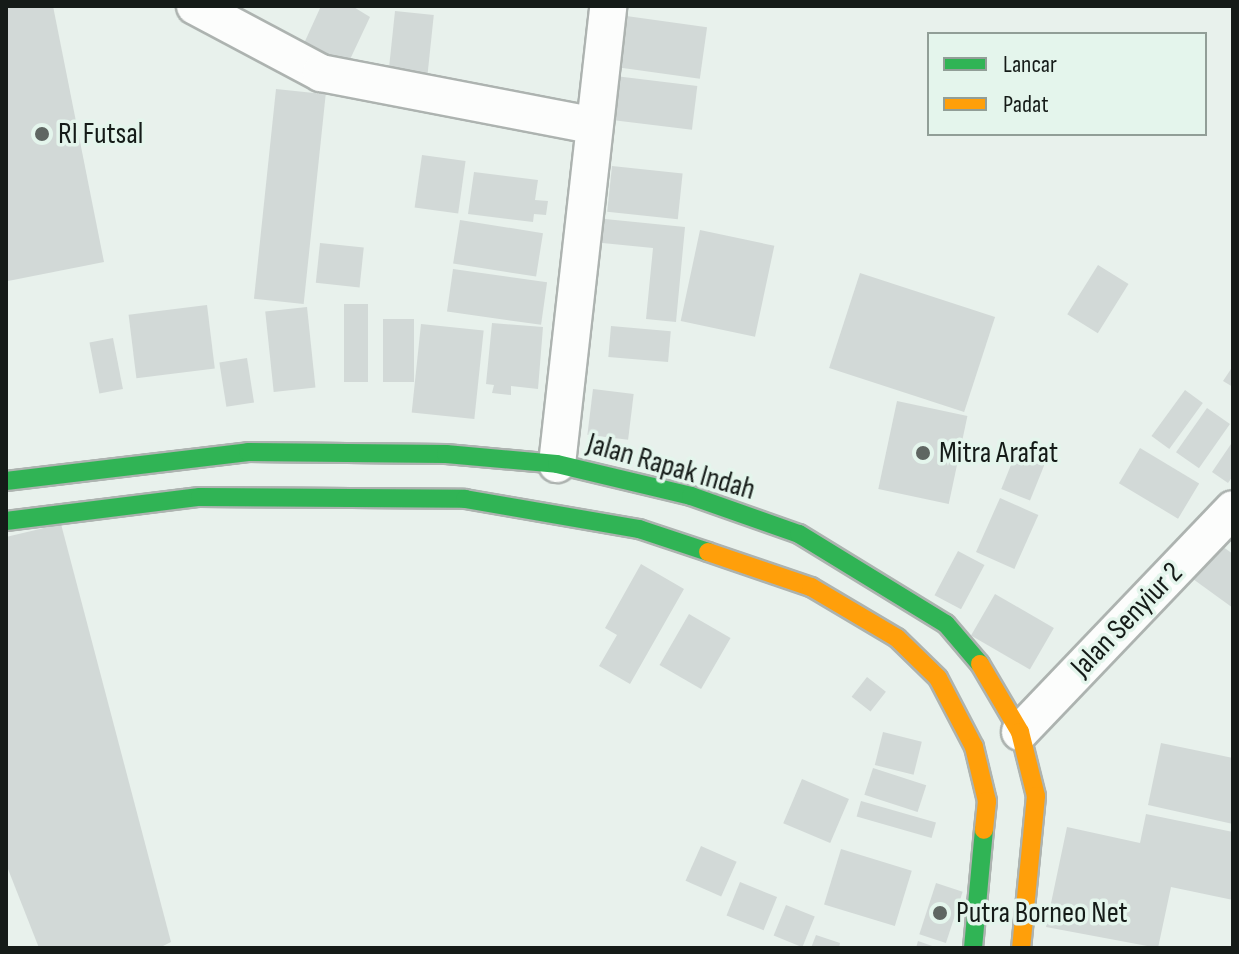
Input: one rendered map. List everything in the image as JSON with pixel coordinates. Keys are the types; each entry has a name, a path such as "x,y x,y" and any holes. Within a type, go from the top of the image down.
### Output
{"main road":[{"name":"Jalan Rapak Indah","path":"6,481 248,452 446,454 557,464 691,496 799,534 893,586 946,624 985,670 1020,732 1036,796 1021,948"},
{"path":"6,521 200,497 465,499 639,529 811,587 897,638 938,678 974,747 987,801 973,948"}],"street":[{"path":"195,6 321,73 592,125"},
{"path":"557,464 592,125 608,6"},
{"name":"Jalan Senyiur 2","path":"1020,732 1233,509"}],"building":[{"name":"RI Futsal","path":"6,6 53,6 104,262 8,281"},
{"path":"321,6 352,6 370,17 345,70 301,50"},
{"path":"395,11 434,15 426,92 387,88"},
{"path":"612,14 707,27 700,79 605,65"},
{"path":"607,75 697,86 692,130 602,119"},
{"path":"276,89 326,94 304,304 254,299"},
{"path":"422,155 466,161 458,214 415,207"},
{"path":"612,166 683,173 678,219 607,212"},
{"path":"474,172 538,180 535,200 548,201 546,215 534,214 533,222 468,214"},
{"path":"585,217 685,227 676,322 646,319 653,248 582,241"},
{"path":"460,220 543,233 536,277 453,263"},
{"path":"700,230 774,246 755,337 681,321"},
{"path":"320,243 364,248 360,287 316,283"},
{"path":"1098,265 1129,284 1098,333 1067,314"},
{"path":"453,269 547,282 541,325 447,312"},
{"path":"860,273 995,317 964,412 829,368"},
{"path":"344,304 368,304 368,382 344,382"},
{"path":"207,305 215,369 136,378 129,315"},
{"path":"307,307 315,388 274,392 265,311"},
{"path":"383,319 414,319 414,382 383,382"},
{"path":"492,323 543,327 538,389 511,386 511,395 492,393 494,385 486,384"},
{"path":"421,324 484,331 474,419 412,413"},
{"path":"611,326 671,331 668,362 608,357"},
{"path":"113,338 123,389 99,394 89,343"},
{"path":"247,358 254,402 226,407 219,362"},
{"path":"1233,366 1233,387 1223,381"},
{"path":"593,389 634,394 628,440 587,435"},
{"path":"1185,390 1203,403 1169,449 1151,436"},
{"name":"Mitra Arafat","path":"897,401 967,416 949,504 878,489"},
{"path":"1207,408 1230,424 1199,468 1176,452"},
{"path":"1231,444 1233,476 1228,483 1212,472"},
{"path":"1140,448 1199,484 1178,519 1119,483"},
{"path":"1017,450 1046,462 1030,501 1001,489"},
{"path":"1000,498 1038,515 1014,569 976,552"},
{"path":"61,524 171,942 159,948 39,948 6,864 6,537"},
{"path":"1219,544 1233,554 1233,608 1193,579"},
{"path":"958,551 984,565 961,609 935,595"},
{"path":"641,564 684,589 630,684 599,666 617,635 605,628"},
{"path":"995,594 1054,628 1030,670 971,636"},
{"path":"689,614 731,638 701,689 660,665"},
{"path":"867,677 886,692 871,711 852,697"},
{"path":"883,732 922,742 914,775 875,765"},
{"path":"1161,743 1233,758 1233,824 1148,805"},
{"path":"873,768 926,785 918,812 864,795"},
{"path":"802,779 849,799 830,843 783,823"},
{"path":"861,801 936,822 932,838 857,816"},
{"path":"1146,814 1233,832 1233,900 1171,887 1158,948 1046,927 1067,827 1140,843"},
{"path":"701,846 737,862 721,897 686,881"},
{"path":"841,849 912,871 895,926 824,904"},
{"path":"740,882 777,897 764,930 727,915"},
{"name":"Putra Borneo Net","path":"936,883 963,892 946,943 919,934"},
{"path":"786,905 815,917 802,947 774,936"},
{"path":"816,935 840,943 839,948 811,948"},
{"path":"918,941 938,948 916,948"}],"traffic: fast":[{"path":"6,481 248,452 446,454 557,464 691,496 799,534 946,624 980,664"},
{"path":"6,521 200,497 465,499 639,529 708,552"},
{"path":"973,948 984,830"}],"traffic: slow":[{"path":"708,552 811,587 897,638 938,678 974,747 987,801 984,830"},
{"path":"980,664 1020,732 1036,796 1021,948"}],"place":[{"name":"RI Futsal","path":"42,134"},
{"name":"Mitra Arafat","path":"923,453"},
{"name":"Putra Borneo Net","path":"940,913"}]}
